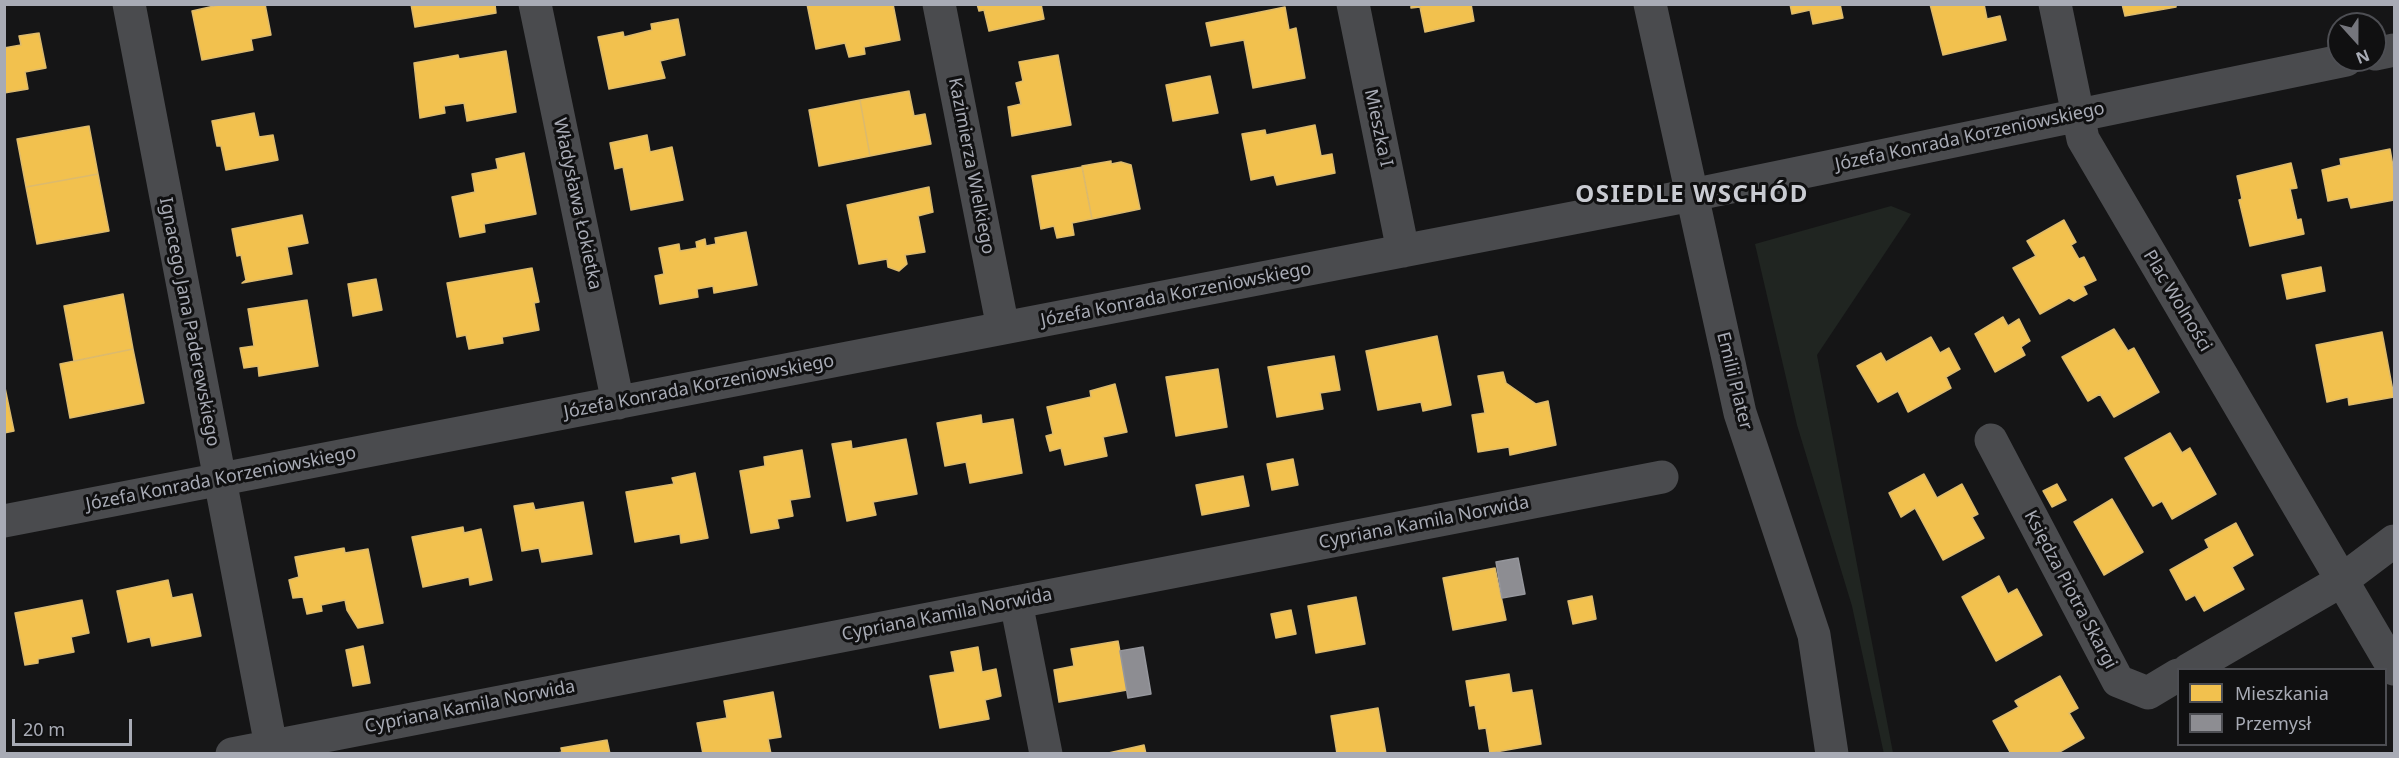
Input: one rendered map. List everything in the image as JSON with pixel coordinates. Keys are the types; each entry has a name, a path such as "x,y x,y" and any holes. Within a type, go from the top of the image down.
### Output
{"street":[{"name":"Ignacego Jana Paderewskiego","path":"129,4 270,746"},
{"name":"Władysława Łokietka","path":"536,4 618,403"},
{"name":"Kazimierza Wielkiego","path":"939,4 1003,328"},
{"name":"Mieszka I","path":"1353,4 1403,251"},
{"name":"Emilii Plater","path":"1650,4 1740,413 1814,635 1832,753"},
{"name":"Plac Wolności","path":"2055,4 2076,115 2083,139 2394,669"},
{"name":"Józefa Konrada Korzeniowskiego","path":"4,521 1692,195 2327,64"},
{"name":"Księdza Piotra Skargi","path":"1991,440 2118,681 2148,693 2177,676"},
{"name":"Cypriana Kamila Norwida","path":"232,753 1662,477"},
{"path":"2190,668 2341,581 2394,541"},
{"path":"1016,602 1046,753"}],"shaded area":[{"path":"1891,206 1911,214 1817,355 1893,753 1884,754 1852,606 1797,425 1755,244"}],"building: Mieszkania":[{"path":"223,4 265,4 271,35 251,39 253,50 202,60 192,11"},
{"path":"411,4 495,4 496,13 415,27"},
{"path":"807,4 893,4 900,40 864,47 865,54 849,57 845,43 816,49"},
{"path":"977,4 1041,4 1044,19 989,31 984,10 979,11"},
{"path":"1411,4 1471,4 1474,21 1425,32 1420,7 1411,8"},
{"path":"1790,4 1840,4 1843,18 1813,24 1810,10 1792,14"},
{"path":"1930,4 1984,4 1987,19 2000,16 2006,40 1943,55"},
{"path":"2122,4 2176,4 2176,7 2125,16"},
{"path":"1285,7 1289,30 1296,28 1305,78 1253,88 1244,40 1211,46 1206,23"},
{"path":"678,19 685,55 660,61 665,78 609,89 598,37 623,32 624,37 652,30 651,24"},
{"path":"39,33 46,68 25,72 28,89 4,93 4,48 21,45 19,36"},
{"path":"506,51 516,112 467,121 464,103 444,106 445,113 420,118 414,63 458,55 459,59"},
{"path":"1058,55 1071,125 1012,136 1008,107 1021,104 1016,83 1023,81 1019,62"},
{"path":"1210,76 1218,113 1173,121 1166,85"},
{"path":"909,91 914,116 925,114 931,144 870,156 860,100"},
{"path":"860,100 870,156 819,166 809,110"},
{"path":"254,113 259,137 273,135 278,160 226,170 221,146 217,146 212,121"},
{"path":"1315,125 1321,156 1332,154 1335,173 1277,185 1274,175 1251,180 1242,134 1265,130 1266,135"},
{"path":"89,126 98,174 26,187 17,139"},
{"path":"647,135 650,152 672,147 683,200 631,210 623,167 615,169 610,143"},
{"path":"2390,149 2394,172 2394,200 2351,208 2348,197 2328,201 2322,170 2341,165 2340,159"},
{"path":"524,153 536,214 484,224 485,232 460,237 452,197 475,192 472,174 498,169 496,159"},
{"path":"1111,161 1111,164 1121,162 1131,165 1140,209 1092,219 1082,166"},
{"path":"2291,163 2297,188 2290,189 2297,220 2301,219 2304,234 2250,246 2239,200 2242,199 2237,176"},
{"path":"1082,167 1092,219 1072,223 1074,235 1057,238 1054,226 1041,229 1032,176"},
{"path":"98,174 109,231 37,244 26,187"},
{"path":"929,187 933,212 918,216 925,252 905,255 907,264 899,271 888,267 887,259 859,264 847,205"},
{"path":"302,215 308,243 287,247 292,274 242,283 246,280 241,255 237,256 232,229"},
{"path":"2064,220 2076,242 2071,245 2079,259 2084,257 2096,280 2083,286 2087,294 2074,301 2069,298 2040,314 2013,268 2036,256 2027,241"},
{"path":"746,232 757,285 714,293 713,286 697,289 698,297 660,304 655,276 664,274 659,248 679,244 680,251 697,248 696,242 705,239 706,246 716,244 715,238"},
{"path":"2321,267 2325,291 2287,299 2282,275"},
{"path":"532,268 539,302 534,303 539,330 502,337 503,343 469,349 466,335 457,337 447,283"},
{"path":"376,279 382,310 353,316 348,284"},
{"path":"123,294 133,349 74,361 64,306"},
{"path":"307,300 318,366 259,376 258,366 244,368 240,348 254,346 248,309"},
{"path":"2003,317 2008,326 2019,319 2030,341 2021,347 2025,355 1995,372 1975,334"},
{"path":"2114,329 2128,351 2134,348 2159,392 2114,417 2100,394 2088,401 2062,357"},
{"path":"2382,332 2394,397 2349,405 2348,397 2327,402 2316,345"},
{"path":"1437,336 1451,405 1423,411 1421,402 1378,410 1366,351"},
{"path":"1931,337 1940,353 1949,348 1960,369 1946,377 1951,388 1908,412 1898,391 1878,402 1857,366 1881,353 1886,362"},
{"path":"133,349 144,403 70,418 60,364"},
{"path":"1334,356 1340,390 1320,393 1323,409 1277,417 1268,367"},
{"path":"1218,369 1227,427 1176,436 1166,377"},
{"path":"1503,372 1506,383 1536,404 1548,401 1556,445 1510,455 1509,447 1478,452 1472,415 1485,413 1478,376"},
{"path":"4,383 14,431 4,433"},
{"path":"1115,384 1127,432 1103,437 1107,456 1065,465 1061,448 1050,451 1046,436 1053,434 1047,407 1091,397 1090,391"},
{"path":"981,415 982,424 1013,419 1022,473 970,483 966,462 945,466 937,423"},
{"path":"2170,433 2182,453 2190,448 2216,494 2172,519 2162,501 2153,506 2125,458"},
{"path":"906,439 917,494 873,502 876,515 847,521 832,444 851,441 852,449"},
{"path":"802,450 810,497 790,500 793,516 777,519 779,528 751,533 740,471 765,466 764,457"},
{"path":"1293,459 1298,485 1272,490 1267,464"},
{"path":"695,473 708,538 681,543 680,534 635,542 626,492 674,484 672,478"},
{"path":"1924,474 1937,498 1962,484 1978,514 1972,517 1984,538 1943,560 1915,508 1901,517 1889,493"},
{"path":"1243,476 1249,506 1202,515 1196,485"},
{"path":"2057,484 2066,500 2052,507 2043,491"},
{"path":"2112,499 2143,552 2104,575 2074,522"},
{"path":"583,502 592,554 542,562 539,548 522,551 514,506 533,503 535,510"},
{"path":"2236,523 2253,555 2232,567 2244,589 2204,611 2195,595 2186,600 2170,570 2209,548 2205,540"},
{"path":"463,527 464,533 481,529 492,580 470,585 469,577 423,587 412,537"},
{"path":"344,548 345,553 368,549 383,623 358,628 347,610 345,600 321,605 322,611 307,614 303,597 293,598 289,580 299,577 295,557"},
{"path":"1495,568 1506,620 1453,630 1443,578"},
{"path":"1999,576 2008,594 2017,589 2042,635 1996,661 1962,597"},
{"path":"168,580 172,598 192,594 201,636 152,646 150,637 128,642 117,591"},
{"path":"1592,596 1596,619 1573,624 1568,601"},
{"path":"1356,597 1365,644 1316,653 1308,606"},
{"path":"82,600 89,633 71,637 74,652 38,659 38,663 25,665 15,613"},
{"path":"1291,610 1296,634 1276,638 1271,614"},
{"path":"1118,641 1127,690 1059,702 1054,670 1074,666 1071,649"},
{"path":"363,646 370,683 353,686 346,650"},
{"path":"978,647 982,672 996,669 1001,696 985,700 989,719 940,728 930,676 955,672 951,652"},
{"path":"1509,674 1512,693 1532,690 1541,744 1490,753 1486,728 1479,729 1475,705 1470,706 1466,681"},
{"path":"2060,676 2078,708 2069,713 2084,738 2056,754 2011,754 1993,721 2019,707 2015,701"},
{"path":"773,692 781,737 768,739 771,754 703,754 697,723 727,718 724,701"},
{"path":"1378,708 1386,754 1337,754 1331,716"},
{"path":"607,740 610,754 554,754 562,752 561,748"},
{"path":"1144,745 1146,754 1104,754"}],"building: Przemysł":[{"path":"1518,558 1525,594 1502,598 1496,562"},
{"path":"1143,647 1151,694 1128,698 1120,651"}],"district":[{"name":"OSIEDLE WSCHÓD","path":"1692,195"}]}
